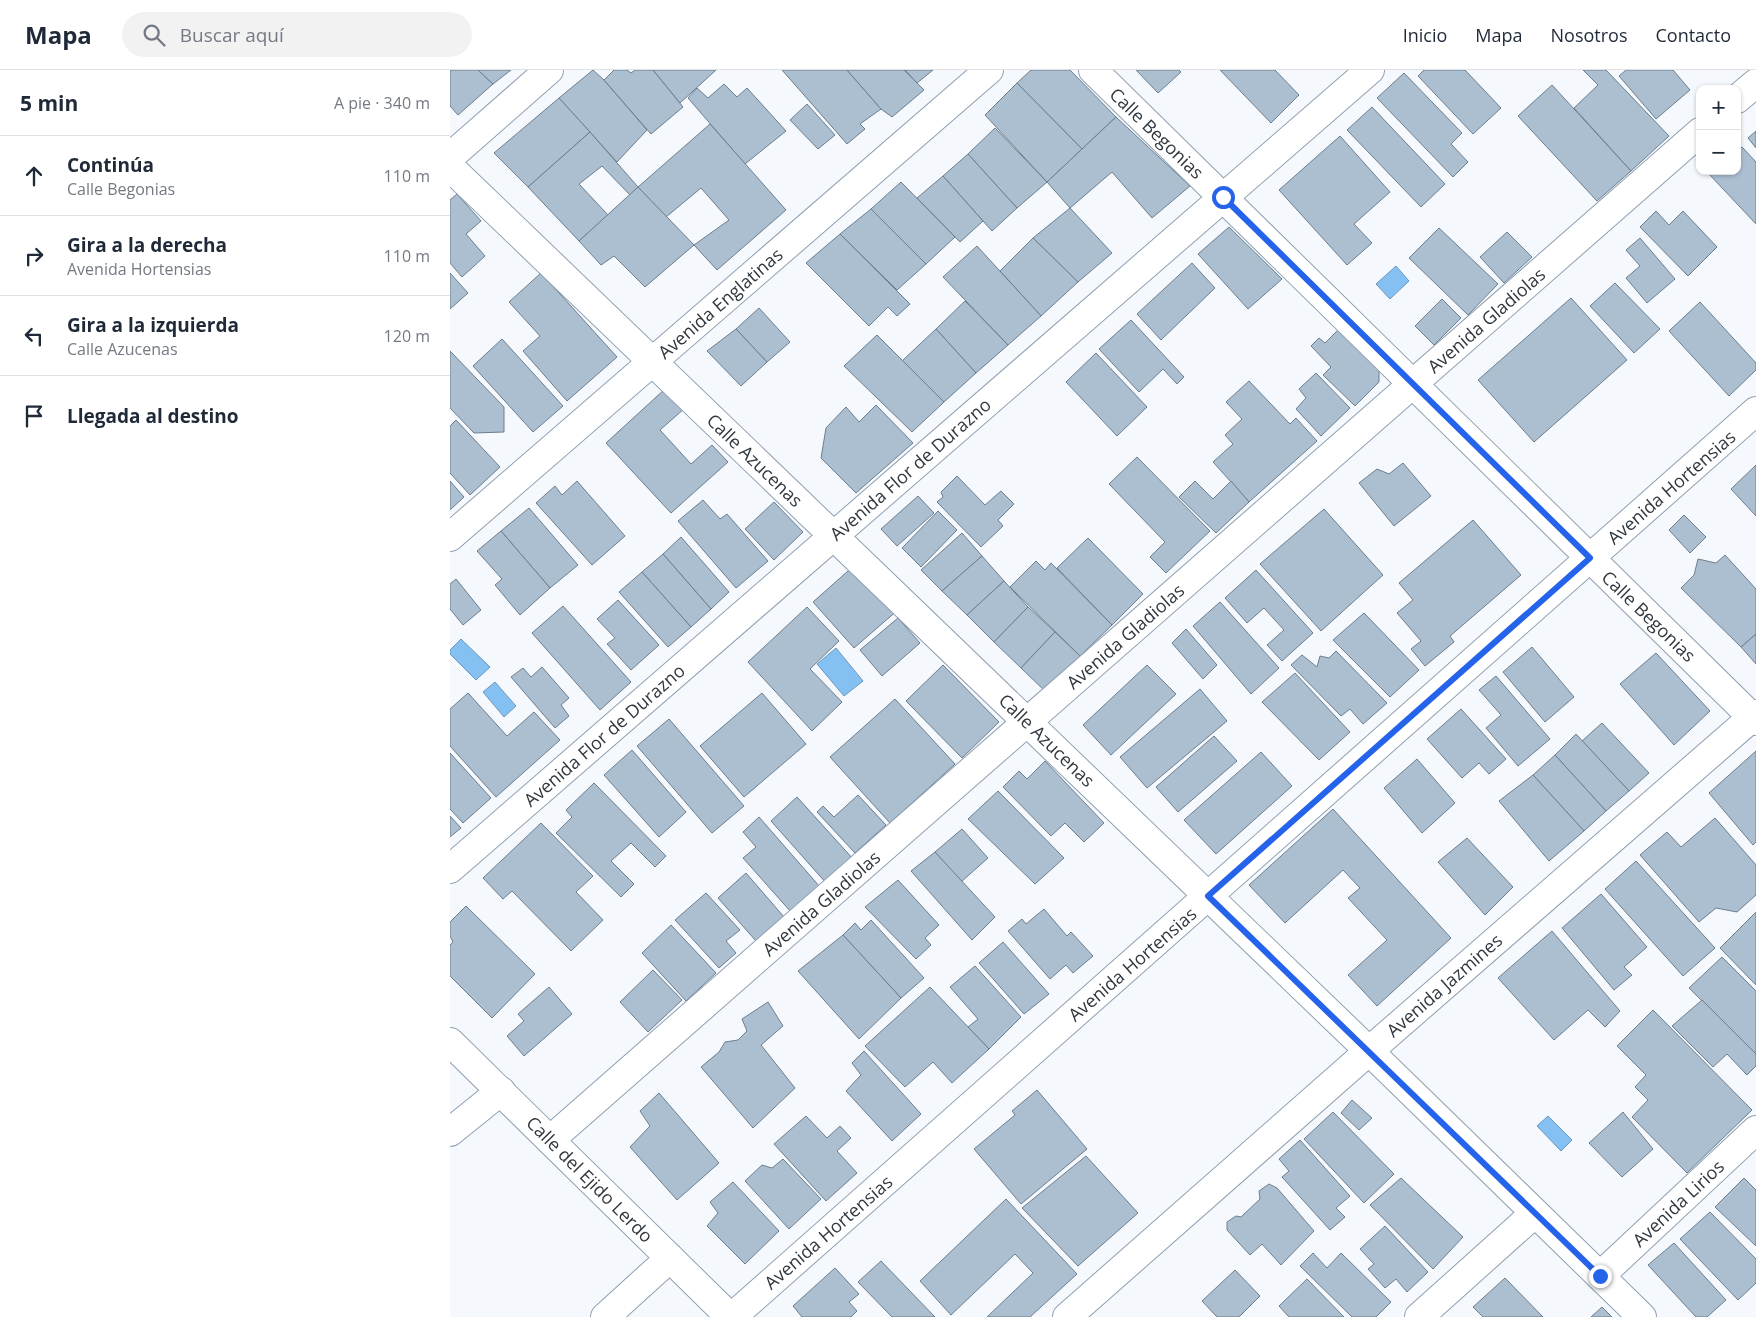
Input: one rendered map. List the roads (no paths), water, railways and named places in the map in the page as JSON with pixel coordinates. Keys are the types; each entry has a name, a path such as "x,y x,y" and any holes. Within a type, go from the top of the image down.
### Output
{"street":[{"path":"450,157 549,70"},
{"name":"Avenida Englatinas","path":"450,537 989,70"},
{"name":"Calle Begonias","path":"1093,70 1590,558 1755,717"},
{"name":"Avenida Flor de Durazno","path":"450,869 1370,70"},
{"path":"1741,96 1756,83"},
{"name":"Avenida Gladiolas","path":"550,1140 1696,136"},
{"name":"Calle Azucenas","path":"450,167 1028,722 1642,1317"},
{"name":"Avenida Hortensias","path":"731,1317 1756,412"},
{"name":"Avenida Jazmines","path":"1067,1317 1369,1051 1755,717"},
{"name":"Calle del Ejido Lerdo","path":"450,1042 731,1317"},
{"path":"450,1132 501,1091"},
{"name":"Avenida Lirios","path":"1600,1276 1756,1130"},
{"path":"1419,1317 1535,1213"},
{"path":"605,1317 670,1258"}],"water":[{"path":"1396,266 1409,281 1390,299 1376,284"},
{"path":"461,639 490,667 476,680 450,654 450,650"},
{"path":"836,648 863,681 844,696 817,664"},
{"path":"495,682 516,706 504,717 483,692"},
{"path":"1548,1116 1572,1140 1561,1151 1537,1126"}]}
